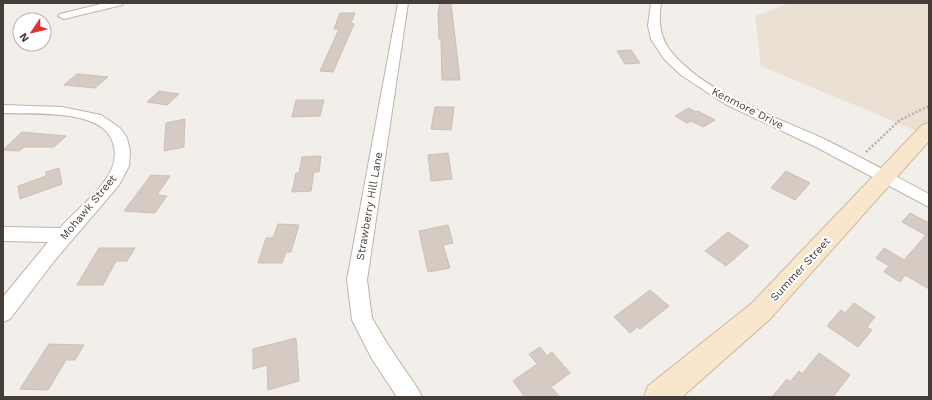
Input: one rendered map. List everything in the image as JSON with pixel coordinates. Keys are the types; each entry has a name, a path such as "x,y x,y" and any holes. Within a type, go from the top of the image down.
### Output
{"street":[{"path":"64,16 118,3"},
{"name":"Strawberry Hill Lane","path":"403,3 357,280 362,320 380,352 410,397"},
{"name":"Kenmore Drive","path":"656,3 654,24 656,38 673,61 707,88 733,102 822,144 929,201"},
{"name":"Mohawk Street","path":"3,109 80,113 98,118 114,129 121,138 124,150 120,168 109,185 66,234 3,313"},
{"name":"Summer Street","path":"659,397 761,311 929,129"},
{"path":"3,234 66,234"}],"path":[{"path":"864,154 900,120 929,106"}],"shaded area":[{"path":"790,3 929,3 929,136 761,66 755,16"}],"building":[{"path":"440,3 451,3 460,80 442,80 441,39 439,39 438,13"},
{"path":"340,13 355,13 351,23 354,24 333,72 320,71 339,29 334,29"},
{"path":"631,50 640,63 625,64 617,51"},
{"path":"77,74 108,77 95,88 64,85"},
{"path":"159,91 179,94 167,105 147,102"},
{"path":"296,100 324,100 320,116 292,117"},
{"path":"435,107 454,107 451,130 431,129"},
{"path":"689,108 715,120 703,127 691,121 687,123 675,116"},
{"path":"185,119 184,147 164,151 166,123"},
{"path":"22,132 66,136 54,147 24,147 19,151 3,150"},
{"path":"448,153 452,179 431,181 428,155"},
{"path":"321,156 319,172 314,172 311,191 292,192 296,173 299,173 302,157"},
{"path":"59,168 62,184 20,199 18,186 46,176 46,172"},
{"path":"786,171 810,183 795,200 771,188"},
{"path":"151,175 170,176 157,195 167,196 155,213 124,211"},
{"path":"910,213 929,223 929,289 905,275 900,282 884,272 889,266 876,258 884,248 904,260 926,235 902,222"},
{"path":"278,224 299,225 291,252 286,252 282,263 258,263 266,238 273,238"},
{"path":"448,225 453,243 443,245 450,268 428,272 419,231"},
{"path":"728,232 749,246 726,266 705,251"},
{"path":"99,248 135,248 127,261 116,261 103,285 77,285"},
{"path":"650,290 669,306 640,329 637,327 630,333 614,317"},
{"path":"854,303 875,317 867,327 872,330 858,347 827,326 841,310 845,313"},
{"path":"296,338 299,381 268,390 267,365 253,369 253,349"},
{"path":"49,344 84,345 75,360 66,360 48,390 20,389"},
{"path":"540,347 547,356 552,352 570,373 551,387 560,397 525,397 513,381 537,364 529,354"},
{"path":"819,353 850,375 833,397 772,397 787,379 790,382 799,371 802,374"}]}
